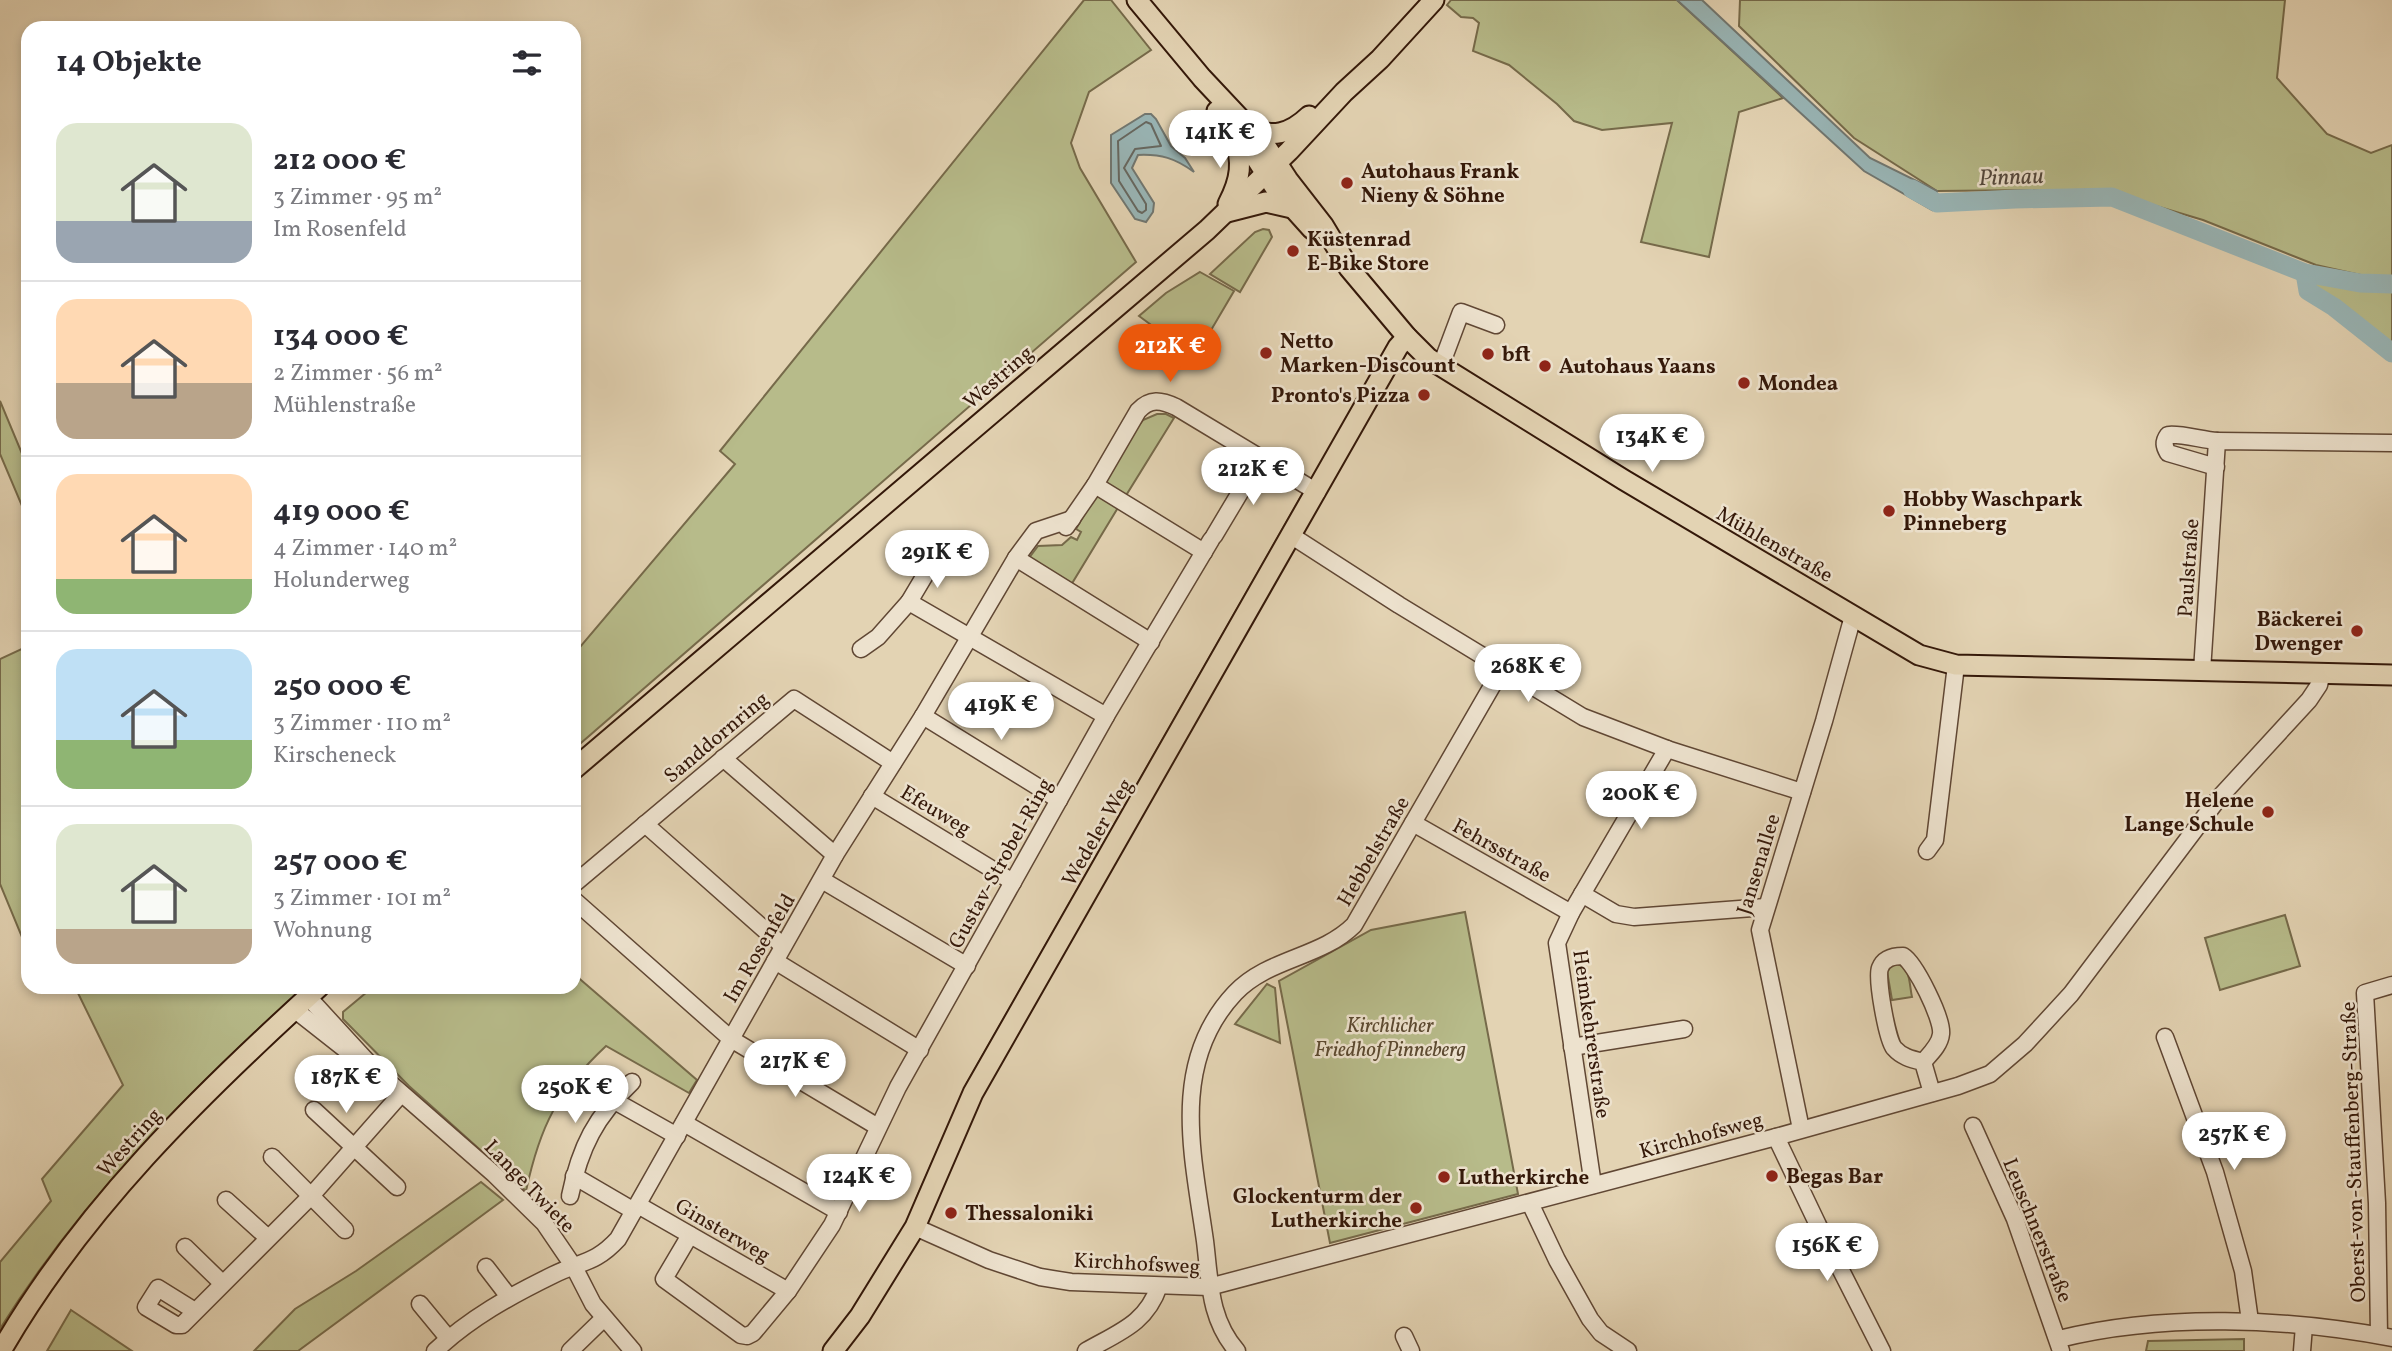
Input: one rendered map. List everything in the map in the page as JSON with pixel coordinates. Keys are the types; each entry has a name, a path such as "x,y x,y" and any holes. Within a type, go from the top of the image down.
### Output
{"main road":[{"name":"Westring","path":"581,763 1208,230 1343,92 1380,59 1434,0"},
{"name":"Mühlenstraße","path":"1143,7 1239,127 1265,145 1271,168 1292,208 1428,358 1709,531 1919,654 1956,665 2392,675"},
{"path":"1223,213 1241,173 1239,127 1262,134 1277,135 1292,130 1326,99 1343,92"},
{"name":"Mühlenstraße","path":"1271,168 1323,225 1349,268"},
{"path":"1223,213 1266,202 1292,208"},
{"name":"Wedeler Weg","path":"833,1351 867,1304 915,1227 973,1093 1398,347 1407,337"},
{"name":"Westring","path":"1,1351 31,1302 112,1195 170,1129 307,998"}],"street":[{"path":"1444,359 1461,312 1496,325"},
{"path":"1151,642 1021,551 1066,528 1095,485 1138,411 1145,404 1155,400 1176,407 1317,492"},
{"path":"2216,467 2168,453 2164,440 2168,435 2174,434 2217,441 2392,443"},
{"name":"Paulstraße","path":"2202,671 2217,441"},
{"name":"Gustav-Strobel-Ring","path":"690,1235 664,1279 741,1335 753,1333 788,1291 839,1212 878,1127 1013,882 1106,716 1260,458"},
{"path":"1095,485 1210,542"},
{"path":"1292,536 1583,717 1667,750 1802,792"},
{"name":"Im Rosenfeld","path":"435,1351 448,1338 509,1297 566,1268 585,1264 606,1252 618,1238 835,855 923,716 1021,551"},
{"path":"861,649 878,637 909,602 934,560"},
{"path":"909,602 1106,716"},
{"name":"Jansenallee","path":"1801,1129 1760,930 1853,616"},
{"path":"1927,851 1935,840 1956,665"},
{"name":"Hebbelstraße","path":"1237,1351 1223,1332 1209,1287 1190,1135 1190,1104 1203,1043 1223,1007 1250,979 1340,936 1354,925 1503,667"},
{"name":"Kirchhofsweg","path":"915,1227 989,1260 1040,1277 1071,1282 1209,1287 1776,1137 1990,1074 2025,1044 2071,994 2218,799 2309,701 2319,685 2322,673"},
{"name":"Sanddornring","path":"581,878 794,699 893,763"},
{"path":"923,716 1059,800"},
{"name":"Heimkehrerstraße","path":"1593,1185 1557,947 1571,913 1667,750"},
{"path":"723,758 835,855"},
{"name":"Efeuweg","path":"873,796 1013,882"},
{"path":"645,824 779,954 920,1050"},
{"name":"Fehrsstraße","path":"1413,824 1571,913"},
{"path":"822,880 967,966"},
{"path":"1582,894 1616,914 1634,917 1766,907"},
{"path":"581,906 730,1039 878,1127"},
{"path":"1895,956 1903,956 1914,966 1940,1023 1940,1040 1923,1062 1901,1056 1889,1041 1878,973 1884,961 1895,956"},
{"name":"Oberst-von-Stauffenberg-Straße","path":"2386,1336 2364,993 2392,985"},
{"name":"Lange Twiete","path":"307,998 315,1028 374,1070 494,1174 544,1223 574,1267 582,1287 603,1319 633,1351"},
{"path":"1572,1047 1684,1029"},
{"path":"2165,1037 2215,1172 2244,1271 2250,1321"},
{"path":"1923,1062 1932,1093"},
{"path":"570,1196 582,1148 613,1100 632,1082"},
{"path":"195,1311 311,1196 401,1094"},
{"path":"613,1100 680,1130 839,1212"},
{"path":"314,1110 397,1186"},
{"name":"Leuschnerstraße","path":"1973,1126 2014,1219 2060,1345"},
{"path":"1776,1137 1882,1351"},
{"path":"272,1157 345,1230"},
{"name":"Ginsterweg","path":"574,1176 690,1235 788,1291"},
{"path":"226,1200 268,1238"},
{"path":"1530,1203 1557,1260 1590,1319 1601,1333 1628,1351"},
{"path":"185,1247 222,1283"},
{"path":"486,1267 509,1297"},
{"path":"1086,1351 1142,1317 1153,1302 1159,1286"},
{"path":"419,1304 448,1338"},
{"path":"570,1351 603,1319"},
{"path":"2060,1345 2084,1333 2138,1326 2250,1321 2386,1336"},
{"path":"2302,1351 2304,1326"}],"green space":[{"path":"1084,0 1111,0 1151,50 1089,92 1071,143 1080,168 1136,262 581,743 581,646 735,464 720,451"},
{"path":"1451,0 1677,0 1783,98 1739,112 1709,257 1641,242 1672,123 1602,130 1574,121 1509,65 1473,51 1479,23 1473,18 1461,17 1447,5"},
{"path":"1740,0 2285,0 2277,78 2327,134 2371,153 2392,145 2392,282 2316,265 2203,220 2126,197 2032,190 1937,191 1854,138 1739,26"},
{"path":"1269,230 1272,237 1240,292 1210,274 1255,232"},
{"path":"1200,272 1234,291 1207,337 1192,329 1185,341 1176,336 1173,341 1139,316 1166,293"},
{"path":"2305,273 2392,284 2392,353 2334,307 2308,291"},
{"path":"0,401 21,451 21,504 0,454"},
{"path":"1157,414 1174,418 1125,497 1103,483 1138,426 1143,420"},
{"path":"1097,492 1119,506 1071,585 1029,558 1038,546 1062,545 1071,537 1077,540 1081,532 1076,529"},
{"path":"1303,493 1306,495 921,1201 916,1199 967,1083"},
{"path":"21,649 21,935 0,884 0,659"},
{"name":"Kirchlicher Friedhof Pinneberg","path":"1465,912 1518,1194 1330,1243 1279,981 1371,930"},
{"path":"2285,915 2300,966 2220,990 2205,938"},
{"path":"1896,964 1901,965 1907,972 1912,997 1892,1000 1887,971"},
{"path":"581,980 697,1080 689,1093 606,1046 575,1079 553,1111 538,1147 526,1191 409,1086 343,1019 343,1012 365,994 581,994"},
{"path":"1267,984 1275,988 1280,1043 1235,1024"},
{"path":"78,994 297,994 221,1064 140,1148 65,1236 0,1329 0,1262 51,1201 42,1179 123,1085"},
{"path":"481,1182 503,1200 298,1351 254,1351 295,1309 356,1271"},
{"path":"71,1310 132,1351 47,1351"},
{"path":"2244,1339 2244,1351 2146,1351 2148,1341"}],"water":[{"path":"1677,0 1702,0 1870,158 1937,191 1932,210 1864,171"},
{"path":"1145,114 1151,114 1156,119 1171,146 1185,158 1194,172 1168,158 1138,155 1132,168 1154,203 1153,212 1146,222 1135,219 1111,183 1111,135"}],"waterway":[{"name":"Pinnau","path":"1912,189 1937,203 2112,197 2305,273 2360,283 2392,284"},
{"path":"2305,273 2308,291 2334,307 2392,353"}],"place":[{"name":"Autohaus Frank Nieny & Söhne","path":"1347,183"},
{"name":"Küstenrad E-Bike Store","path":"1293,251"},
{"name":"Netto Marken-Discount","path":"1266,353"},
{"name":"bft","path":"1488,354"},
{"name":"Autohaus Yaans","path":"1545,366"},
{"name":"Mondea","path":"1744,383"},
{"name":"Pronto's Pizza","path":"1424,395"},
{"name":"Hobby Waschpark Pinneberg","path":"1889,511"},
{"name":"Bäckerei Dwenger","path":"2357,631"},
{"name":"Helene Lange Schule","path":"2268,812"},
{"name":"Begas Bar","path":"1772,1176"},
{"name":"Lutherkirche","path":"1444,1177"},
{"name":"Glockenturm der Lutherkirche","path":"1416,1208"},
{"name":"Thessaloniki","path":"951,1213"}]}
